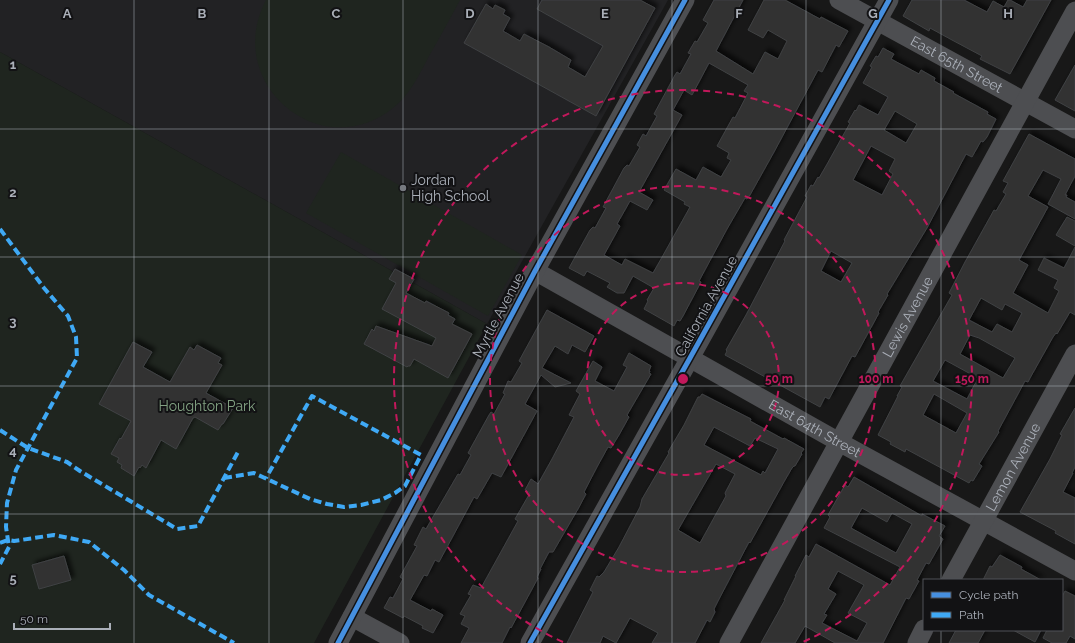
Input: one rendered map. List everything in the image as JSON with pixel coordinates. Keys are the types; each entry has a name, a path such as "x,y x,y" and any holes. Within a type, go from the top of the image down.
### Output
{"street":[{"name":"Myrtle Avenue","path":"338,643 535,271 685,0"},
{"name":"East 65th Street","path":"839,0 1075,130"},
{"name":"California Avenue","path":"530,643 889,0"},
{"name":"Lewis Avenue","path":"729,643 1075,11"},
{"name":"East 64th Street","path":"535,271 839,442 1075,571"},
{"name":"Lemon Avenue","path":"952,579 1075,354"},
{"path":"352,617 400,643"},
{"path":"917,643 923,631"}],"shaded area":[{"name":"Jordan High School","path":"0,0 668,0 487,324 0,52"}],"green space":[{"path":"266,0 460,0 414,84 399,103 393,108 365,123 337,127 310,121 286,107 268,86 257,60 256,31"},
{"name":"Houghton Park","path":"0,52 487,324 314,643 0,643"},
{"path":"341,152 522,255 488,316 306,213"}],"building":[{"path":"542,0 640,0 655,8 596,116 464,43 486,4 493,9 495,5 505,10 503,14 510,18 503,31 520,41 524,34 549,47 571,60 568,67 585,77 603,46 537,9"},
{"path":"714,0 743,0 716,51 753,74 765,52 778,59 787,41 768,30 763,38 748,30 764,0 785,0 820,19 821,17 848,31 839,47 836,45 822,72 818,70 750,195 747,199 745,198 727,229 699,281 701,282 683,316 680,321 677,320 674,326 644,309 654,288 633,276 624,293 617,293 607,287 610,283 587,271 584,276 569,268 590,230 593,227 595,228 606,208 603,207 624,168 627,165 629,166 640,147 637,145 643,134 646,136 657,116 654,114 675,75 677,72 680,74 691,54 688,53 695,41 697,42 708,23 703,20","holes":["709,63 748,85 744,91 748,93 735,118 733,117 717,146 729,153 727,158 731,160 721,177 703,167 696,180 676,169 664,190 685,202 684,204 690,207 653,273 625,259 622,265 604,255 620,226 617,224 630,201 647,210 653,200 639,192 682,115 673,110 684,90 692,95"]},
{"path":"912,0 964,0 987,12 993,1 1004,7 1008,0 1010,0 1023,7 1027,0 1051,0 1010,74 980,59 982,56 930,28 929,31 903,16"},
{"path":"883,48 894,54 891,59 919,74 921,70 935,78 934,81 988,112 987,114 996,119 987,137 983,142 981,141 972,157 966,154 927,228 887,294 888,295 878,312 879,313 855,357 852,356 829,399 825,397 820,407 725,355 726,350 785,241 784,240 807,197 805,196 811,185 813,186 826,166 850,123 848,122 855,110 856,111 859,105 878,115 888,97 863,83 872,67 870,66 876,56 878,57","holes":["895,111 917,124 906,143 884,130","871,146 895,159 889,171 893,174 882,195 853,180","831,251 852,263 841,282 821,271"]},
{"path":"1075,65 1075,111 1055,100"},
{"path":"1029,134 1075,159 1075,176 1065,195 1075,202 1075,219 1048,204 1061,179 1043,170 1028,196 1048,207 1019,260 1028,265 1013,293 1048,313 1059,291 1054,288 1058,280 1038,270 1044,258 1064,268 1075,247 1075,315 1070,312 1057,334 1056,333 1053,337 1028,382 1025,381 998,431 999,432 979,464 982,466 973,481 971,480 969,483 906,449 905,452 890,444 891,442 878,435 898,396 902,387 900,386 952,295 949,293 965,262 994,210 996,211 1006,194 1003,192 1008,183 1003,181","holes":["981,298 1002,310 1005,304 1022,313 1012,332 997,324 992,332 969,320","970,335 979,338 1015,358 1003,378 960,354","945,360 978,378 967,399 933,381","934,394 967,413 956,433 923,415"]},
{"path":"1067,217 1075,221 1075,246 1056,235"},
{"path":"395,269 414,279 406,293 449,313 448,315 455,319 452,324 472,334 448,378 414,359 410,366 407,367 364,344 372,329 374,331 376,326 432,346 436,338 382,309 396,283 389,279"},
{"path":"547,310 594,336 585,352 572,345 568,354 555,346 542,368 571,383 555,387 541,375 525,404 537,411 501,477 492,473 477,499 474,497 439,562 435,560 427,576 424,575 410,600 431,611 432,609 443,615 433,633 422,628 423,626 404,616 403,618 384,608 390,597 393,598 403,579 400,577 417,546 414,545 423,527 426,529 458,474 460,475 471,455 468,453 489,415 491,412 494,414 505,394 503,393 508,381 511,382 522,363 519,361"},
{"path":"133,342 152,352 143,367 170,382 190,347 194,350 197,345 221,358 218,363 222,365 206,393 233,408 218,430 195,417 193,418 176,449 161,440 146,468 142,465 140,468 139,467 134,476 121,468 122,465 117,462 119,458 111,454 131,421 99,404"},
{"path":"629,353 651,366 649,373 651,374 627,415 629,417 619,435 611,448 608,447 597,467 584,492 586,494 578,509 553,552 549,552 540,569 538,578 511,628 510,627 502,643 461,643 469,628 461,624 465,616 460,614 471,595 468,594 473,585 481,588 518,521 515,519 530,493 525,490 531,479 538,484 552,459 574,417 569,415 580,394 576,391 593,361 602,367 595,381 614,391 627,367 623,365"},
{"path":"702,394 751,419 750,421 804,449 801,453 802,454 795,466 792,468 750,543 749,542 714,609 715,612 710,622 707,620 695,643 652,643 658,633 630,618 616,643 603,636 600,643 567,643 593,592 590,590 597,576 599,577 604,572 619,547 640,507 642,499 669,453 668,452 698,397","holes":["714,427 750,446 755,438 778,449 765,473 763,471 761,475 704,445","716,464 735,474 725,493 726,496 700,543 678,530"]},
{"path":"1075,408 1075,467 1063,492 1075,498 1075,544 1055,533 1056,531 1020,512 1050,459 1062,435 1060,434"},
{"path":"854,477 922,516 922,514 945,526 939,536 943,539 938,548 929,564 926,563 917,580 919,581 909,599 906,598 883,643 835,643 805,626 795,643 761,643 785,600 806,555 809,557 816,544 890,585 900,567 824,528 830,517 828,515 845,485 848,487","holes":["862,508 887,522 892,513 912,524 896,553 851,528","838,571 864,585 848,613 867,623 857,641 822,623 827,615 824,614 836,594 828,589"]},
{"path":"1000,555 1022,567 1021,569 1039,579 984,579 990,566 992,567"},
{"path":"64,556 71,580 39,589 32,565"},
{"path":"1065,591 1075,596 1075,639 1070,636 1066,643 1052,643 1043,638 1046,631 1063,631 1063,595"},
{"path":"955,631 984,631 978,643 949,643"},
{"path":"1015,631 1040,631 1035,642"}],"marked path":[{"path":"0,229 44,288 68,316 76,337 77,358 16,470 7,503 6,527 9,547 0,564"},
{"path":"224,478 254,473 310,499 344,507 381,500 395,493 405,486 421,455 312,396 266,478"},
{"path":"0,430 28,448 67,462 177,529 198,526 238,452"},
{"path":"0,543 8,540 14,541 54,535 89,542 124,570 149,595 234,643"}],"cycle path":[{"path":"338,643 535,271 685,0"},
{"path":"530,643 889,0"}],"place":[{"name":"Jordan High School","path":"403,188"}]}
